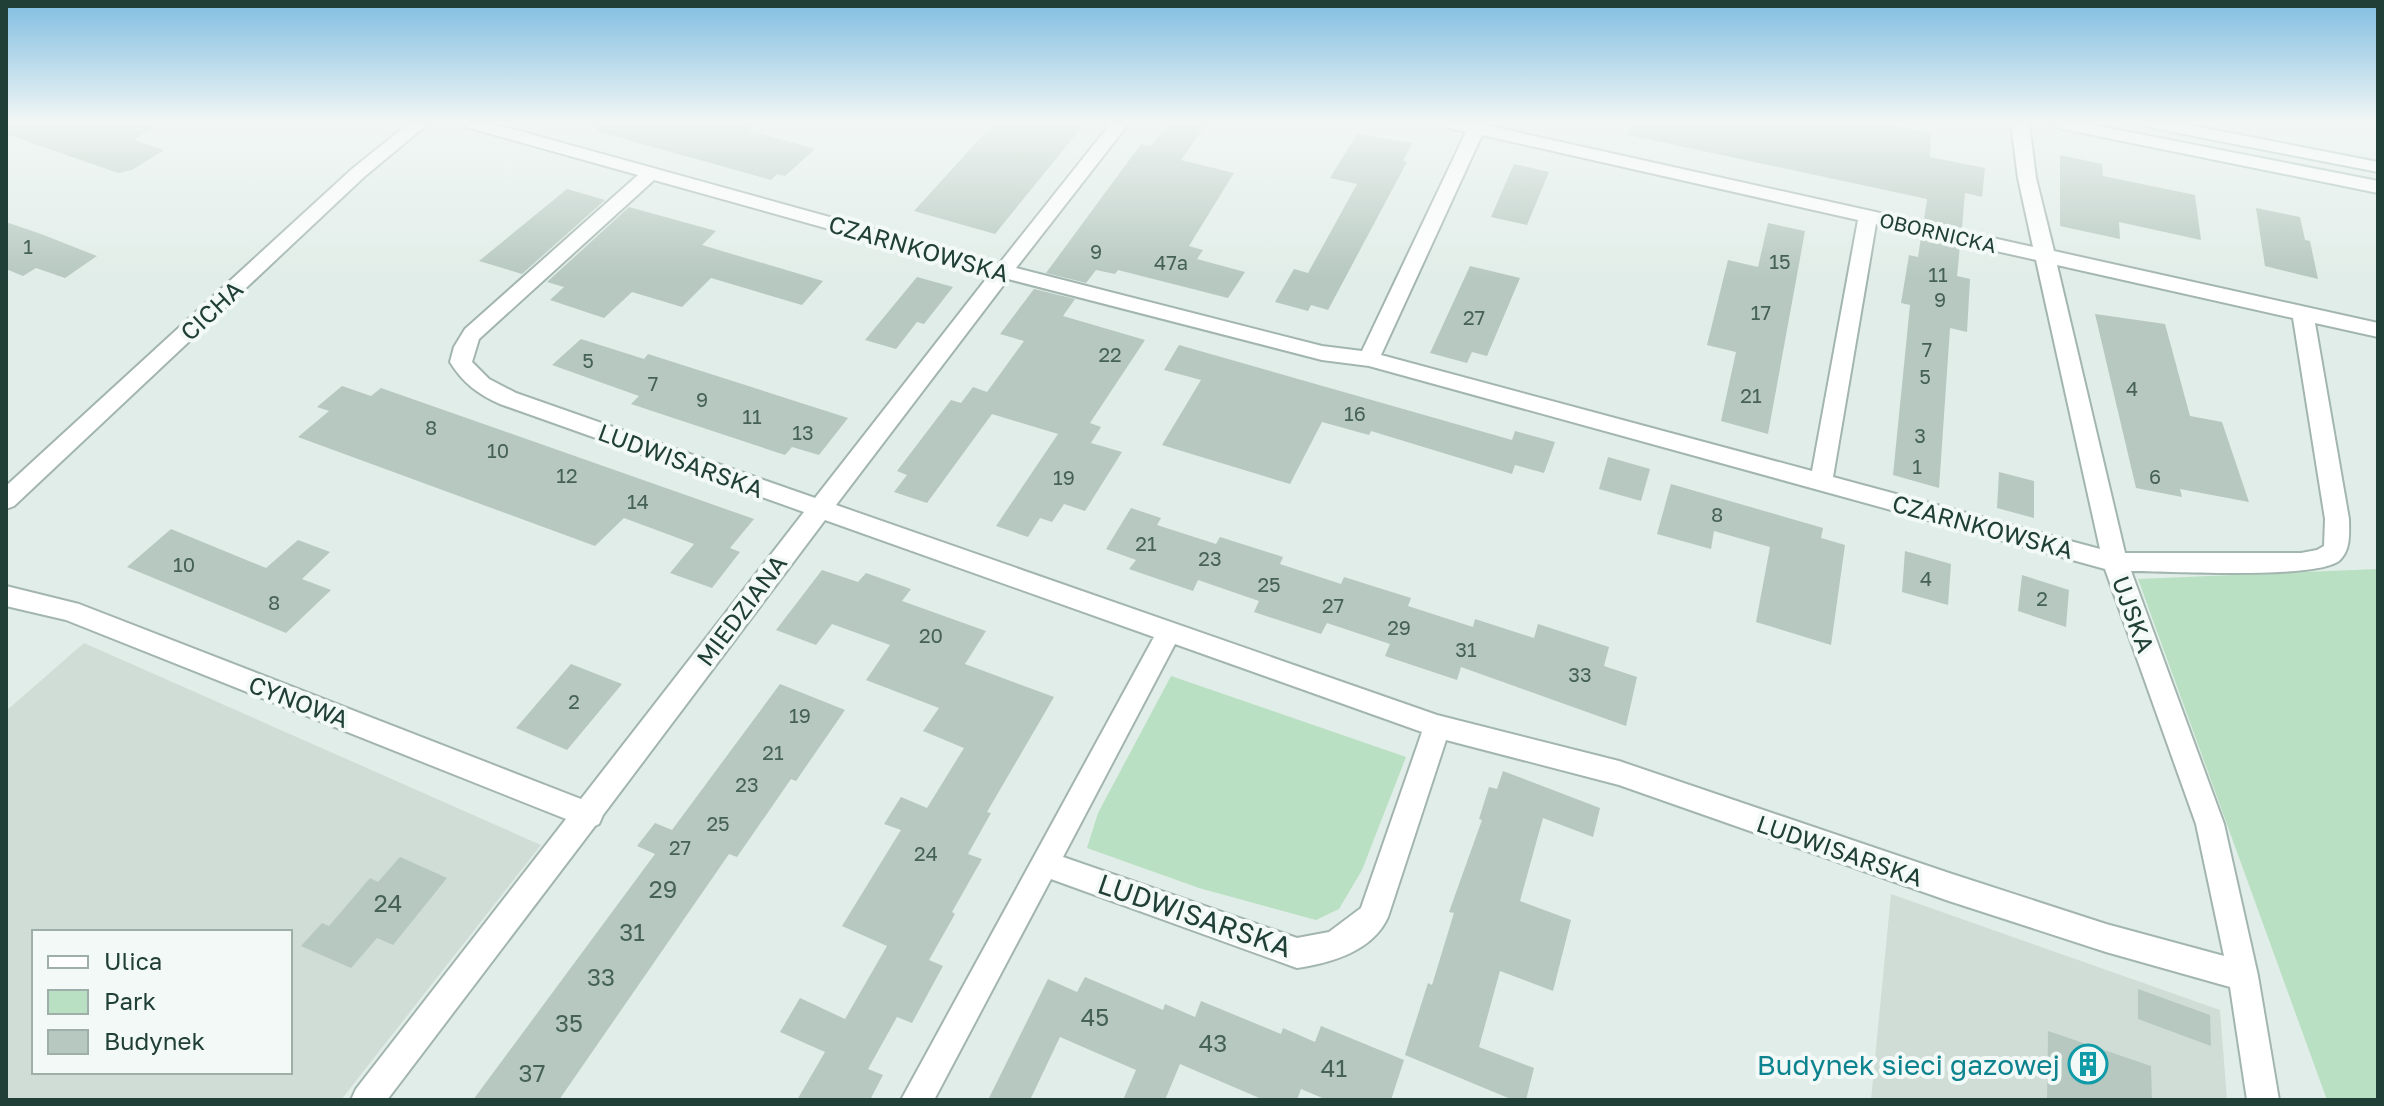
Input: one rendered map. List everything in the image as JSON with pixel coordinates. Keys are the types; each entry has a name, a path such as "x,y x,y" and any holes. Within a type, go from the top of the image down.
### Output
{"street":[{"name":"CICHA","path":"8,497 356,175"},
{"name":"LUDWISARSKA","path":"649,175 487,317 464,347 461,362 469,377 501,396 1437,726 1619,773 1992,901 2106,938 2243,976"},
{"name":"CZARNKOWSKA","path":"657,175 1002,271 1322,353 1369,359 2115,562 2301,562 2320,561 2332,555 2338,544 2337,519 2303,314"},
{"name":"MIEDZIANA","path":"367,1100 589,815 817,509 1079,175"},
{"path":"1369,359 1454,175"},
{"name":"OBORNICKA","path":"1684,175 2378,330"},
{"name":"UJSKA","path":"2027,175 2115,562 2210,824 2243,976 2263,1100"},
{"path":"2316,175 2378,187"},
{"path":"1821,482 1868,216"},
{"name":"CYNOWA","path":"6,596 70,611 589,815"},
{"path":"917,1100 1169,632"},
{"name":"LUDWISARSKA","path":"1046,864 1297,953 1340,945 1358,933 1373,917 1437,726"}],"shaded area":[{"path":"84,643 541,845 341,1100 6,1100 6,711"},
{"path":"1891,894 2220,1010 2227,1100 1871,1100"}],"green space":[{"path":"2378,569 2378,1100 2327,1100 2138,579"},
{"path":"1171,676 1406,757 1362,870 1339,909 1316,920 1199,888 1087,848 1098,813"}],"building":[{"path":"752,175 776,175 771,180"},
{"path":"947,175 1043,175 995,234 914,211"},
{"path":"1118,175 1233,175 1189,246 1203,250 1197,259 1245,272 1228,298 1118,270 1115,274 1096,270 1086,283 1046,273"},
{"path":"1332,175 1400,175 1328,310 1311,305 1308,311 1275,302 1294,269 1308,273 1357,184 1330,178"},
{"path":"1509,175 1548,175 1527,225 1491,217"},
{"path":"1813,175 1984,175 1982,197 1965,193 1962,228 1924,220 1927,199"},
{"path":"2060,175 2103,175 2195,195 2201,240 2119,222 2120,239 2060,226"},
{"path":"567,189 605,200 522,274 479,261"},
{"path":"629,207 716,231 702,245 823,281 802,305 711,278 682,307 632,292 604,318 550,300 564,287 547,282"},
{"path":"2256,208 2300,217 2305,240 2310,241 2318,279 2265,266"},
{"path":"6,222 97,256 65,278 36,268 23,276 6,269"},
{"path":"1768,223 1805,231 1768,434 1721,421 1736,352 1707,345 1728,260 1758,267"},
{"path":"1921,237 1960,246 1957,276 1970,279 1967,332 1950,328 1939,488 1893,475 1910,305 1901,303 1909,255 1918,257"},
{"path":"1470,266 1520,278 1487,356 1472,352 1467,363 1430,353"},
{"path":"917,277 953,287 924,324 917,322 896,349 865,340"},
{"path":"1034,289 1075,299 1063,316 1145,340 1090,423 1101,427 1091,443 1122,452 1085,511 1064,504 1052,522 1040,518 1028,537 996,526 1058,434 992,414 927,503 894,492 907,475 897,471 951,400 961,403 973,387 987,392 1024,341 1000,334"},
{"path":"2095,314 2165,324 2190,416 2222,422 2249,502 2180,489 2182,497 2136,488"},
{"path":"581,339 644,359 648,354 848,418 819,455 792,447 785,455 631,404 639,396 552,365"},
{"path":"1179,345 1512,440 1515,431 1555,442 1544,473 1515,465 1512,474 1371,431 1369,435 1322,422 1290,484 1162,445 1201,380 1164,370"},
{"path":"342,386 371,396 381,388 754,519 730,548 740,552 712,588 670,573 694,544 624,518 595,546 298,437 329,411 317,407"},
{"path":"1608,457 1650,469 1641,501 1599,489"},
{"path":"1999,472 2034,481 2034,518 1997,508"},
{"path":"1671,484 1823,528 1821,538 1845,545 1831,645 1756,622 1770,547 1714,531 1711,549 1657,534"},
{"path":"1131,508 1161,518 1157,525 1216,544 1220,537 1283,557 1280,564 1341,584 1344,577 1411,598 1408,606 1473,627 1475,619 1534,638 1538,624 1609,647 1604,666 1637,677 1626,726 1461,667 1457,680 1385,656 1390,644 1327,623 1321,634 1254,612 1259,601 1198,580 1193,591 1129,569 1136,560 1106,549"},
{"path":"171,529 266,568 298,540 330,552 302,579 331,590 286,633 127,567"},
{"path":"1905,551 1951,564 1948,605 1902,592"},
{"path":"822,570 858,582 866,573 911,589 902,601 986,631 965,664 1054,697 987,812 991,813 968,854 982,859 929,960 943,966 912,1023 897,1017 868,1069 883,1075 870,1100 797,1100 825,1052 780,1032 800,998 845,1019 887,946 842,926 901,830 884,824 901,797 927,808 964,748 923,731 939,708 866,680 890,645 832,624 816,645 776,630"},
{"path":"2022,575 2069,590 2066,627 2018,611"},
{"path":"571,664 622,684 567,750 516,728"},
{"path":"780,684 845,710 796,781 791,779 737,857 729,854 559,1100 473,1100 655,854 637,846 655,823 672,830"},
{"path":"1503,771 1600,808 1593,837 1543,818 1520,901 1571,920 1553,991 1500,971 1479,1047 1534,1068 1526,1100 1513,1100 1405,1055 1428,983 1432,985 1454,913 1449,912 1482,820 1479,819 1489,787 1497,789"},
{"path":"400,857 447,878 393,945 377,938 351,968 301,946 322,923 329,926 370,878 378,882"},
{"path":"1085,977 1163,1010 1165,1004 1195,1017 1201,1001 1281,1034 1283,1028 1315,1042 1321,1026 1404,1060 1391,1100 1327,1100 1301,1089 1297,1100 1264,1100 1180,1064 1165,1100 1123,1100 1136,1070 1060,1037 1030,1100 988,1100 1048,979 1077,992"},
{"path":"2138,989 2210,1015 2211,1046 2138,1019"},
{"name":"Budynek sieci gazowej","path":"2048,1031 2151,1066 2152,1100 2047,1100"}],"place":[{"name":"Budynek sieci gazowej","path":"2088,1064"}]}
